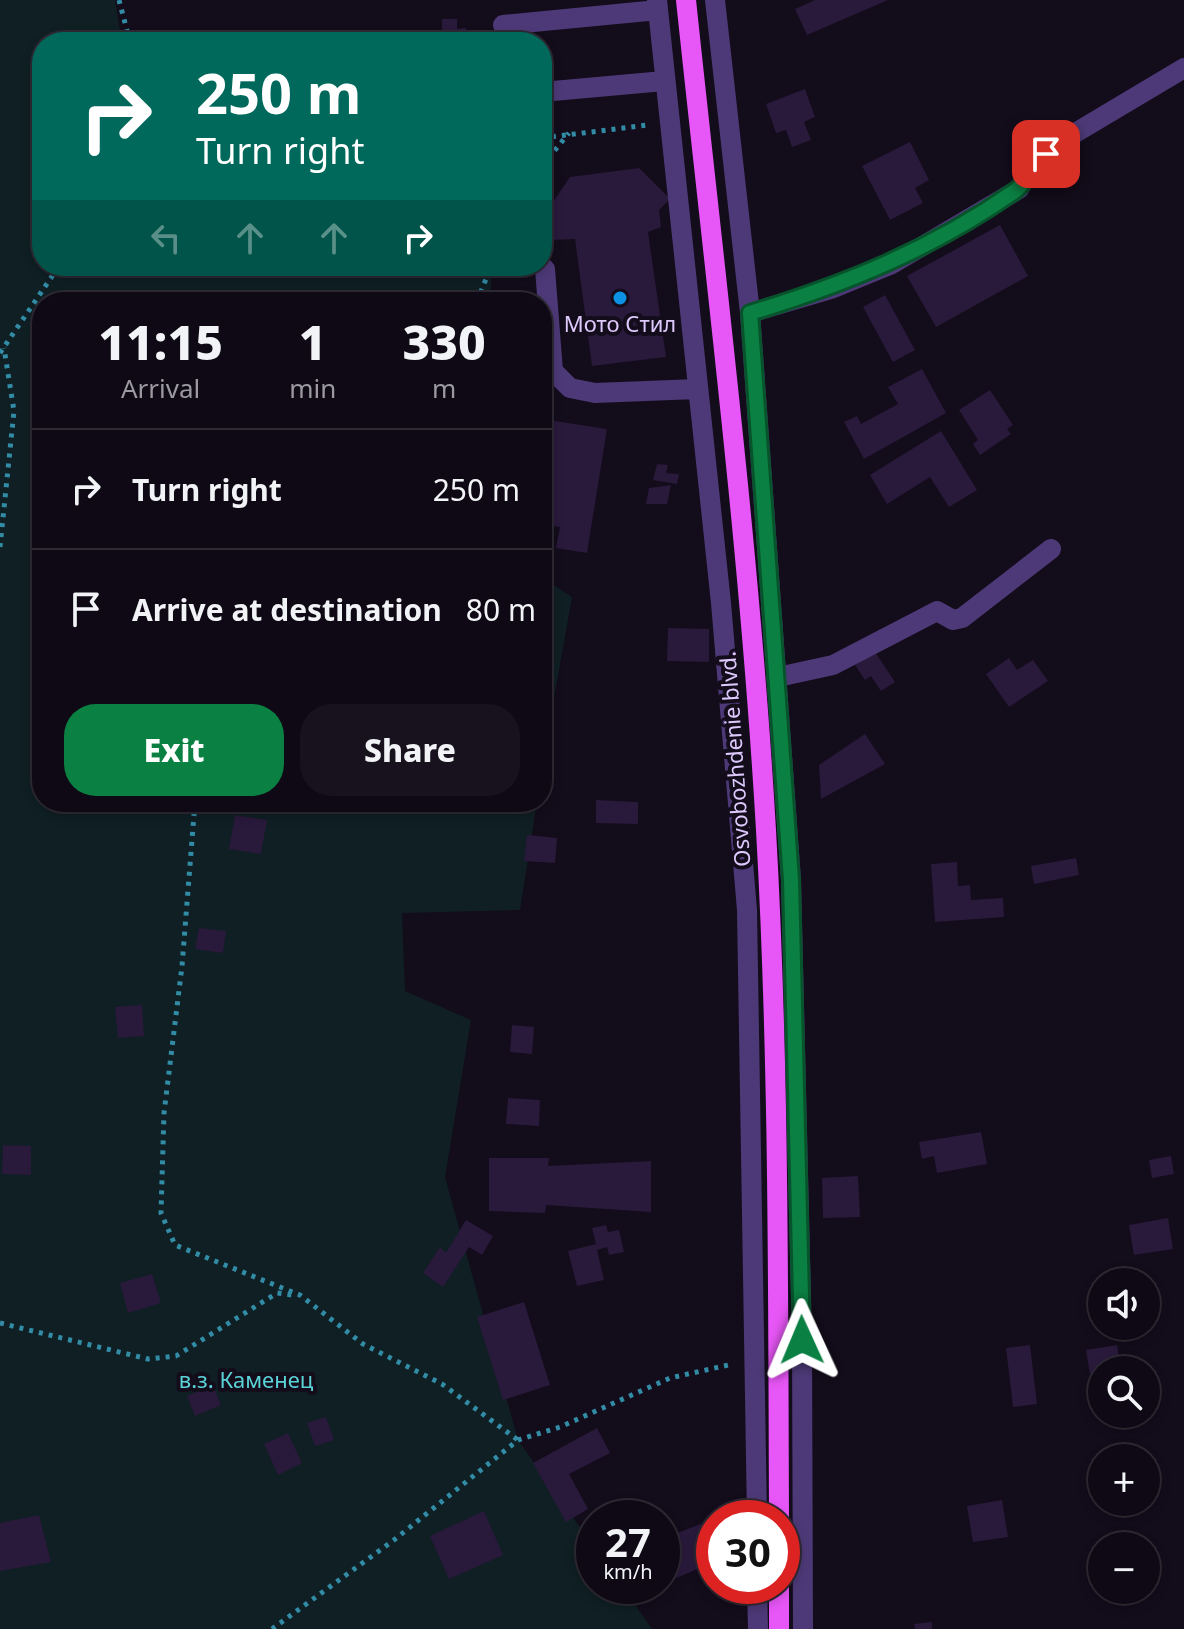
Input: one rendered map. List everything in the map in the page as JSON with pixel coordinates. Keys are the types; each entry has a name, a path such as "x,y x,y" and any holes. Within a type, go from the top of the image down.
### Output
{"main road":[{"name":"Osvobozhdenie blvd.","path":"686,0 744,563 766,829 777,1144 779,1500"},
{"path":"779,1604 779,1629"}],"street":[{"path":"715,0 750,313 791,880 797,1084 803,1629"},
{"path":"503,25 657,5 721,603 747,910 757,1500"},
{"path":"750,313 831,289 892,264 1019,189 1032,166 1060,142 1184,68"},
{"path":"552,91 664,81"},
{"path":"552,358 553,371 570,388 595,393 697,389"},
{"path":"778,677 833,665 937,611 953,620 962,618 1051,549"},
{"path":"757,1604 758,1629"}],"path":[{"path":"119,0 127,32"},
{"path":"552,136 669,123"},
{"path":"552,154 569,133"},
{"path":"0,547 14,411 2,351 32,306"},
{"path":"194,812 182,966 164,1113 161,1213 175,1245 300,1295 363,1344 442,1384 518,1440"},
{"path":"0,1323 148,1359 162,1358 176,1356 277,1293 300,1295"},
{"path":"272,1629 394,1540 518,1440 560,1427 670,1378 724,1365 755,1363"}],"green space":[{"name":"в.з. Каменец","path":"0,0 115,0 120,32 32,32 32,276 491,276 491,292 32,292 32,812 535,812 520,910 402,913 405,991 471,1020 445,1177 518,1440 576,1522 576,1604 635,1604 652,1629 0,1629"},
{"path":"552,584 572,597 552,710"}],"building":[{"path":"815,0 888,0 807,35 795,9"},
{"path":"442,19 457,19 457,29 466,28 466,32 442,32"},
{"path":"805,89 815,117 804,122 811,140 792,147 786,130 776,133 766,104"},
{"path":"910,142 929,180 915,188 923,203 890,220 862,166"},
{"name":"Мото Стил","path":"639,168 670,199 659,210 661,227 648,232 666,357 592,366 575,239 552,240 552,203 570,177"},
{"path":"1000,225 1028,276 936,327 907,276"},
{"path":"885,295 915,350 893,362 863,307"},
{"path":"922,369 946,413 864,459 844,422 857,416 861,424 898,404 888,387"},
{"path":"990,390 1013,425 1007,429 1011,434 980,455 973,444 978,440 959,410"},
{"path":"552,421 607,429 587,553 556,548 560,527 552,526"},
{"path":"941,431 977,490 949,507 930,477 887,504 870,475"},
{"path":"657,464 668,465 666,473 679,474 677,484 653,480"},
{"path":"671,485 667,504 646,504 649,488"},
{"path":"668,628 709,629 709,662 667,661"},
{"path":"875,652 895,682 881,691 871,676 865,680 855,665"},
{"path":"1009,658 1017,670 1033,660 1048,681 1009,707 986,674"},
{"path":"865,734 885,764 821,799 819,765"},
{"path":"596,800 638,802 638,824 596,823"},
{"path":"235,815 267,820 261,854 229,849"},
{"path":"527,835 557,838 555,863 524,861"},
{"path":"1076,858 1079,875 1034,884 1031,866"},
{"path":"957,862 958,886 970,885 971,900 1003,898 1004,917 935,922 931,864"},
{"path":"199,928 226,931 223,953 195,949"},
{"path":"142,1005 144,1036 118,1038 115,1007"},
{"path":"512,1025 534,1027 532,1054 510,1052"},
{"path":"508,1098 540,1100 539,1126 506,1124"},
{"path":"981,1132 987,1164 937,1173 934,1156 922,1159 919,1142"},
{"path":"3,1145 31,1146 31,1175 2,1174"},
{"path":"1171,1156 1174,1174 1152,1178 1149,1160"},
{"path":"489,1158 549,1158 548,1166 651,1161 651,1212 546,1205 545,1213 489,1211"},
{"path":"858,1176 860,1217 823,1218 822,1178"},
{"path":"1168,1218 1173,1249 1134,1255 1129,1225"},
{"path":"466,1220 493,1236 482,1255 469,1247 443,1287 423,1273 440,1247 446,1253"},
{"path":"606,1225 608,1232 619,1230 624,1252 609,1255 607,1247 597,1250 604,1280 577,1286 568,1251 596,1244 592,1228"},
{"path":"152,1274 161,1303 128,1313 120,1283"},
{"path":"524,1302 550,1385 503,1400 477,1317"},
{"path":"1030,1345 1037,1404 1013,1407 1006,1348"},
{"path":"1117,1345 1119,1356 1088,1356 1088,1362 1086,1350"},
{"path":"213,1385 221,1405 195,1416 187,1396"},
{"path":"326,1417 334,1440 315,1446 307,1423"},
{"path":"597,1428 610,1453 569,1474 583,1500 576,1500 576,1516 566,1522 533,1463"},
{"path":"288,1433 302,1463 278,1475 264,1444"},
{"path":"1002,1500 1008,1537 973,1542 967,1506"},
{"path":"484,1511 503,1555 449,1579 430,1536"},
{"path":"39,1515 51,1562 0,1571 0,1523"},
{"path":"696,1526 696,1570 680,1576 680,1532"},
{"path":"932,1622 932,1629 915,1629 914,1624"}],"place":[{"name":"Мото Стил","path":"620,298"}],"route":[{"path":"802,1340 791,880 750,313 831,289 892,264 1019,189 1032,166 1046,154"}]}
